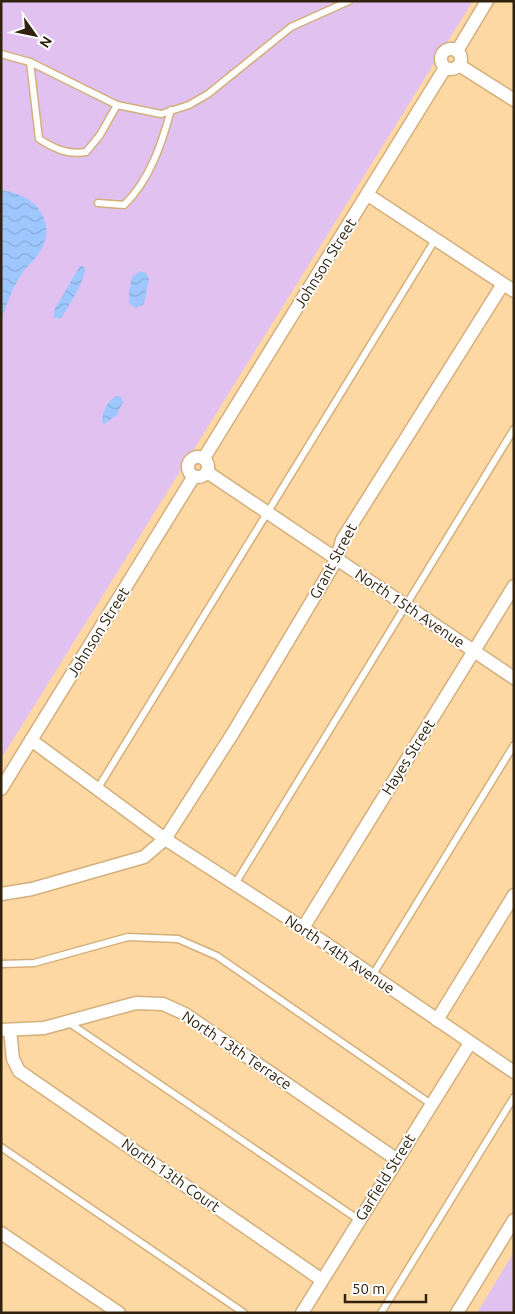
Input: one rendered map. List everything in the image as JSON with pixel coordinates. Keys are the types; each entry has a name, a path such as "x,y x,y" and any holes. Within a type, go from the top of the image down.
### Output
{"street":[{"path":"457,51 487,1"},
{"path":"448,49 457,51 461,59 459,65 454,69 445,68 440,60 442,53 448,49"},
{"path":"459,65 514,100"},
{"name":"Johnson Street","path":"204,458 445,68"},
{"path":"368,195 508,287"},
{"name":"Grant Street","path":"165,839 233,733 337,559 342,540 508,287"},
{"path":"197,456 204,458 208,463 207,472 200,477 194,476 189,472 189,462 197,456"},
{"name":"North 15th Avenue","path":"207,472 514,678"},
{"name":"Johnson Street","path":"1,789 194,476"},
{"name":"Hayes Street","path":"303,928 514,586"},
{"name":"North 14th Avenue","path":"31,740 165,839 303,928 470,1043 512,1068"},
{"path":"1,894 32,889 144,857 165,839"},
{"path":"437,1020 514,895"},
{"name":"North 13th Terrace","path":"6,1030 44,1028 136,1003 163,1004 185,1014 396,1159"},
{"path":"6,1030 13,1059 19,1071"},
{"name":"Garfield Street","path":"302,1313 396,1159 470,1043"},
{"name":"North 13th Court","path":"1,1059 322,1280"},
{"path":"457,1313 514,1220"},
{"path":"1,1233 119,1313"}],"lane":[{"path":"1,54 30,62 117,105 161,114 189,104 208,94 291,27 349,1"},
{"path":"30,62 39,139 54,148 73,154 86,152 100,135 117,105"},
{"path":"98,203 124,205 135,194 162,144 171,110"},
{"path":"98,788 435,240"},
{"path":"235,884 514,429"},
{"path":"372,976 514,744"},
{"path":"1,964 34,963 128,937 178,939 217,956 431,1104"},
{"path":"68,1022 359,1220"},
{"path":"381,1313 514,1097"},
{"path":"1,1146 244,1313"}],"shaded area":[{"path":"1,1 473,1 1,759"},
{"path":"514,1252 514,1313 477,1313"}],"water":[{"path":"1,190 13,192 32,203 40,210 46,229 45,240 40,252 16,283 1,322"},
{"path":"80,266 85,267 85,272 76,292 61,318 54,318 54,310"},
{"path":"140,271 146,273 149,278 144,304 136,308 129,303 129,291 132,277"},
{"path":"117,396 121,397 123,402 116,416 104,424 102,421 106,406"}]}
